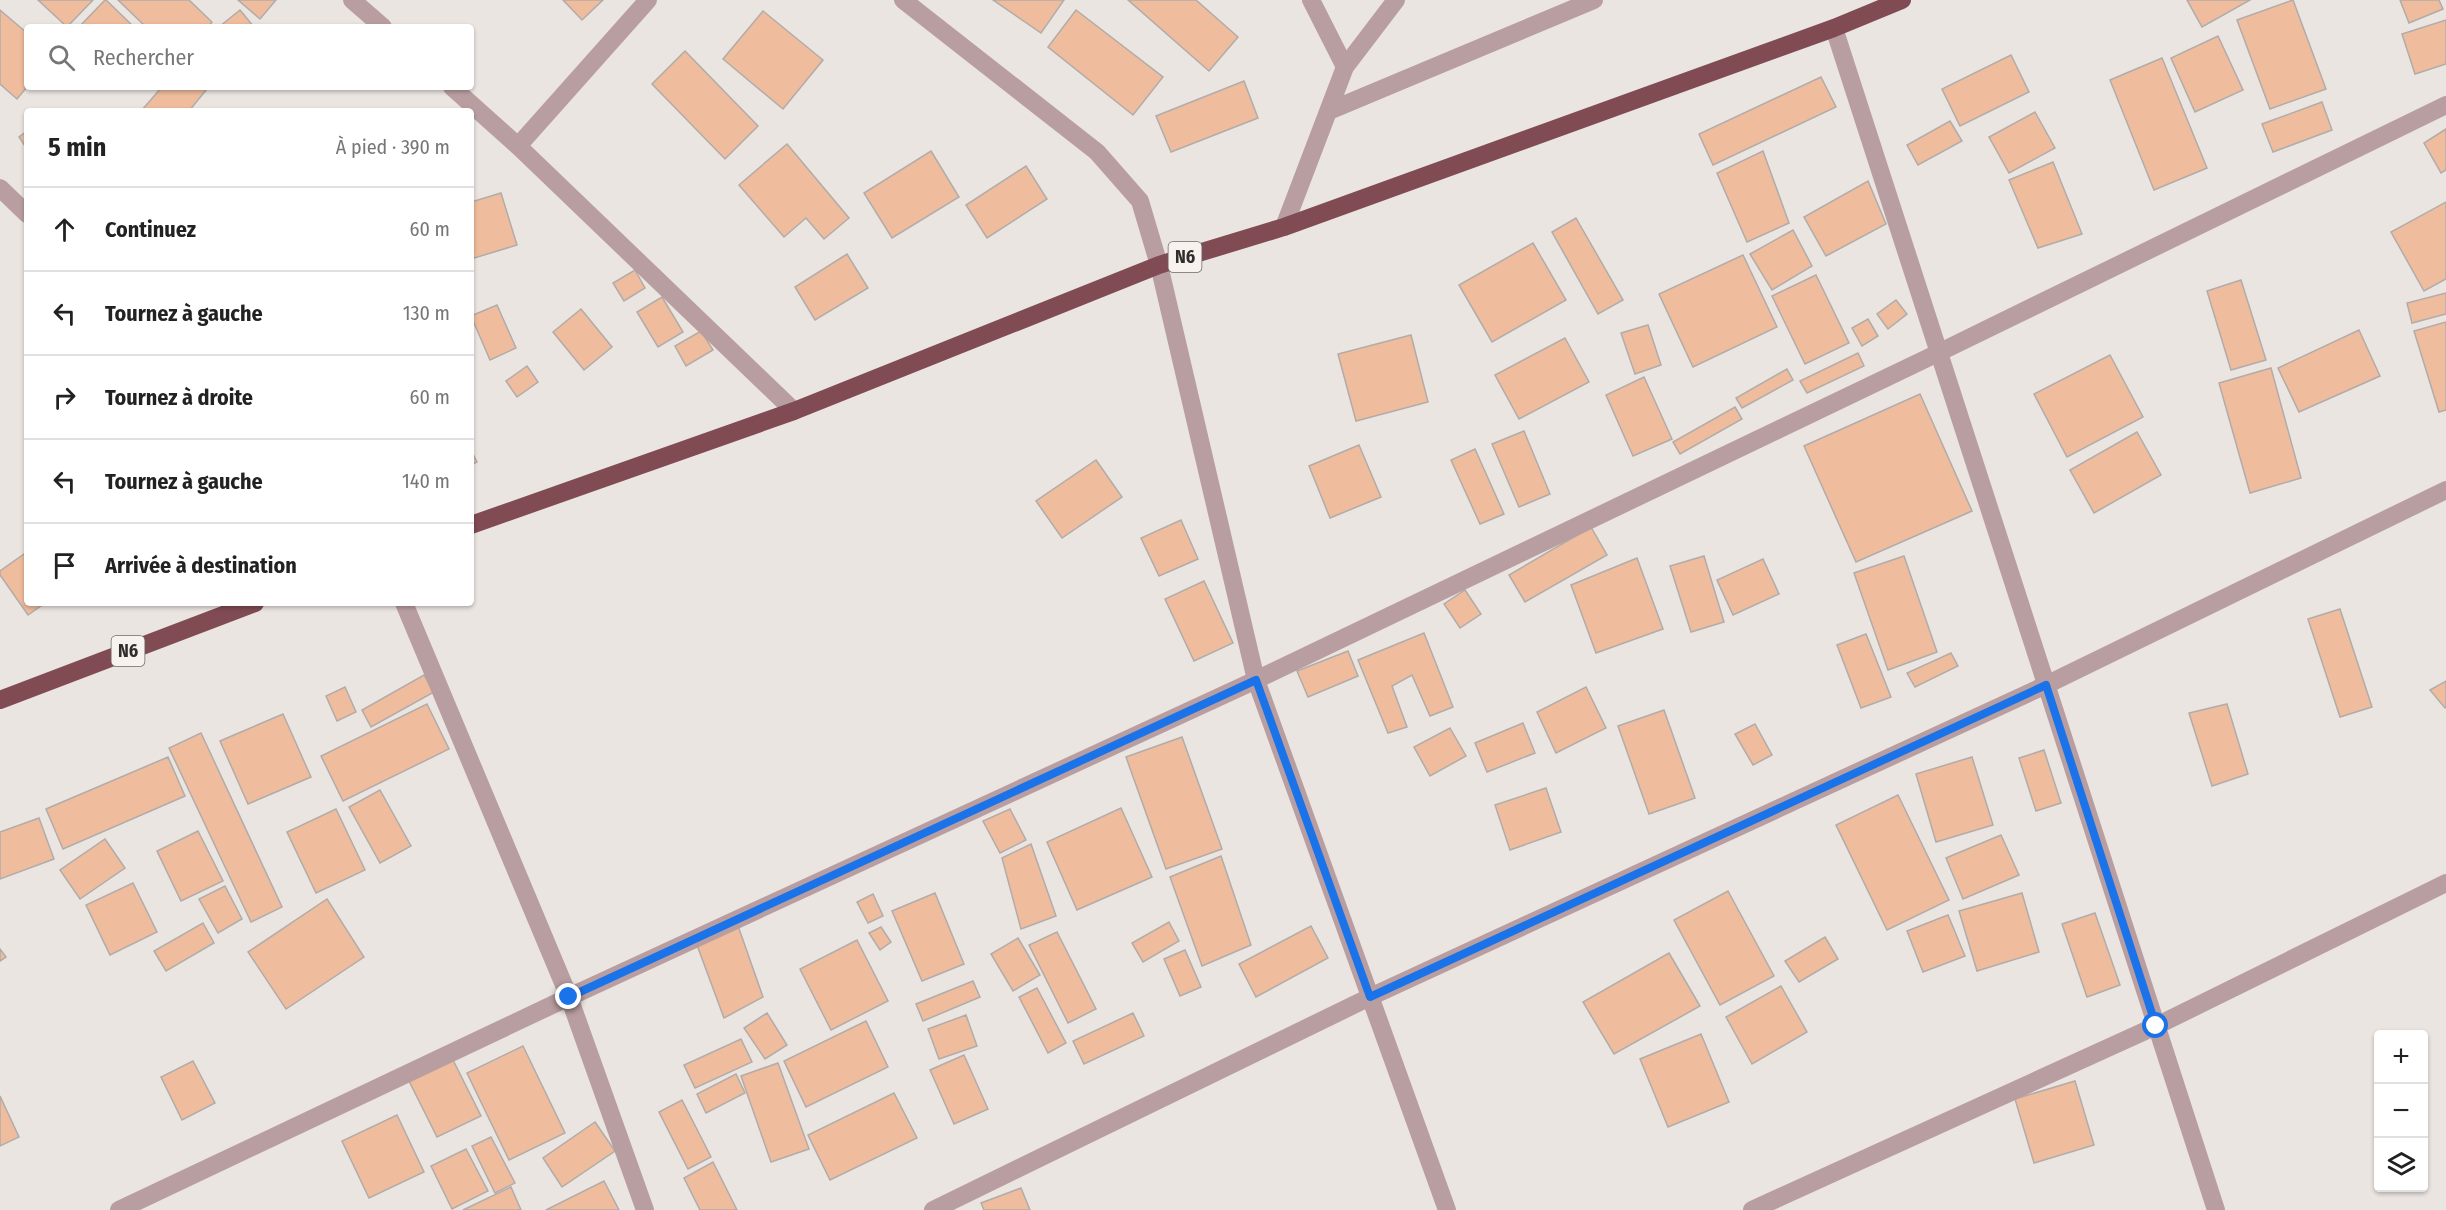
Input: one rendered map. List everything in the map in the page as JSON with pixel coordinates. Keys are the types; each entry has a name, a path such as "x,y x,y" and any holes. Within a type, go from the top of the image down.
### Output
{"highway":[{"name":"N6","path":"474,524 794,411 1159,265 1284,226 1834,28 1902,0"},
{"name":"N6","path":"0,700 247,606"}],"street":[{"path":"518,146 648,0"},
{"path":"903,0 1096,152 1140,201 1159,265 1256,680 1447,1210"},
{"path":"1311,0 1345,67"},
{"path":"1284,226 1345,67 1396,0"},
{"path":"1329,111 1593,0"},
{"path":"360,3 380,24"},
{"path":"1834,28 2216,1210"},
{"path":"455,90 518,146 794,411"},
{"path":"119,1210 569,997 1256,680 1938,353 2446,105"},
{"path":"0,188 24,211"},
{"path":"933,1210 1370,997 2046,685 2446,490"},
{"path":"406,606 569,997 645,1210"},
{"path":"1752,1210 2156,1026 2446,883"}],"building":[{"path":"38,0 93,0 70,24 64,24"},
{"path":"106,0 131,24 82,24"},
{"path":"118,0 189,0 212,22 210,24 143,24"},
{"path":"238,0 276,0 260,19"},
{"path":"563,0 603,0 582,20"},
{"path":"993,0 1064,0 1041,33"},
{"path":"1128,0 1196,0 1238,37 1209,71"},
{"path":"2187,0 2250,0 2202,27"},
{"path":"2293,0 2326,89 2270,109 2237,20"},
{"path":"2400,0 2439,0 2443,9 2409,23"},
{"path":"0,10 24,30 24,90 17,99 0,84"},
{"path":"240,10 252,24 223,24"},
{"path":"1076,10 1163,77 1133,115 1048,47"},
{"path":"763,11 823,60 783,109 723,59"},
{"path":"2446,20 2446,64 2415,74 2402,34"},
{"path":"2218,36 2243,90 2195,112 2171,58"},
{"path":"685,51 758,126 725,159 652,84"},
{"path":"2011,55 2029,92 1960,126 1942,89"},
{"path":"2162,58 2207,168 2154,190 2110,80"},
{"path":"1821,77 1836,107 1713,165 1699,134"},
{"path":"1244,81 1258,118 1171,152 1156,116"},
{"path":"159,90 206,90 191,108 144,108"},
{"path":"2322,102 2332,130 2273,152 2262,124"},
{"path":"2035,112 2055,148 2009,173 1989,137"},
{"path":"1950,121 1962,141 1918,165 1907,145"},
{"path":"2446,129 2446,170 2441,173 2424,143"},
{"path":"24,133 24,144 19,137"},
{"path":"787,144 849,218 824,239 806,218 784,237 739,185"},
{"path":"931,151 959,197 892,238 864,193"},
{"path":"1763,151 1789,223 1747,242 1717,173"},
{"path":"2053,162 2082,234 2038,248 2009,180"},
{"path":"1026,166 1047,199 987,238 966,205"},
{"path":"1868,181 1886,224 1826,256 1804,217"},
{"path":"501,193 517,245 474,258 474,201"},
{"path":"2446,202 2446,279 2424,291 2391,232"},
{"path":"1576,218 1623,300 1598,314 1552,232"},
{"path":"1793,230 1812,266 1772,290 1750,254"},
{"path":"1533,243 1566,300 1492,342 1459,285"},
{"path":"847,254 868,288 815,320 795,287"},
{"path":"1743,255 1777,327 1693,367 1659,294"},
{"path":"635,270 645,288 624,301 613,283"},
{"path":"1816,275 1849,343 1805,364 1772,296"},
{"path":"2241,280 2266,360 2231,370 2207,291"},
{"path":"2446,293 2446,314 2412,323 2407,303"},
{"path":"662,297 683,332 658,347 637,312"},
{"path":"1896,300 1907,314 1888,329 1877,314"},
{"path":"497,305 516,348 490,360 474,323 474,315"},
{"path":"581,309 612,347 584,370 553,332"},
{"path":"1868,319 1878,336 1862,346 1852,328"},
{"path":"2446,322 2446,410 2439,412 2414,331"},
{"path":"1648,325 1661,365 1635,374 1621,333"},
{"path":"2359,330 2380,376 2299,412 2278,368"},
{"path":"701,331 713,350 686,366 675,346"},
{"path":"1411,335 1428,402 1356,421 1338,354"},
{"path":"1565,338 1589,382 1519,419 1495,375"},
{"path":"1858,353 1864,366 1807,393 1800,381"},
{"path":"2110,355 2143,417 2067,457 2034,394"},
{"path":"527,366 538,382 517,397 506,381"},
{"path":"2271,368 2301,478 2250,493 2219,383"},
{"path":"1787,369 1793,380 1742,408 1736,398"},
{"path":"1644,377 1672,439 1633,456 1606,395"},
{"path":"1920,394 1972,511 1856,562 1804,446"},
{"path":"1735,407 1742,419 1680,454 1673,442"},
{"path":"1524,431 1550,494 1519,507 1492,444"},
{"path":"2137,432 2161,475 2094,513 2070,470"},
{"path":"1359,445 1381,497 1330,518 1309,466"},
{"path":"1475,449 1504,514 1480,524 1451,460"},
{"path":"1096,460 1122,497 1062,538 1036,501"},
{"path":"1181,520 1198,559 1159,576 1141,538"},
{"path":"1591,527 1607,555 1525,602 1509,575"},
{"path":"24,554 24,606 41,606 28,615 0,575 0,571"},
{"path":"1704,556 1724,622 1691,632 1670,566"},
{"path":"1904,556 1937,652 1888,670 1854,573"},
{"path":"1637,558 1663,629 1596,653 1571,585"},
{"path":"1763,559 1779,594 1733,615 1717,580"},
{"path":"1204,581 1233,643 1194,661 1165,599"},
{"path":"1465,590 1481,614 1460,628 1444,604"},
{"path":"2340,609 2372,707 2340,717 2308,619"},
{"path":"1424,633 1453,707 1430,716 1412,675 1392,686 1407,727 1388,733 1358,660"},
{"path":"1866,634 1891,697 1861,708 1837,645"},
{"path":"1348,651 1358,676 1308,697 1297,671"},
{"path":"1951,653 1958,666 1915,687 1907,673"},
{"path":"424,675 434,692 371,727 362,710"},
{"path":"2446,681 2446,707 2445,708 2430,690"},
{"path":"345,687 356,712 337,721 326,696"},
{"path":"1586,687 1606,728 1556,753 1537,712"},
{"path":"427,704 449,749 343,801 321,756"},
{"path":"2227,704 2248,774 2212,786 2189,713"},
{"path":"1664,710 1695,798 1649,814 1618,726"},
{"path":"283,714 311,777 248,804 220,741"},
{"path":"1523,723 1535,753 1487,772 1475,743"},
{"path":"1755,724 1772,755 1753,765 1735,734"},
{"path":"1450,728 1466,756 1430,776 1414,747"},
{"path":"201,733 282,907 251,922 169,748"},
{"path":"1182,737 1222,849 1166,869 1126,757"},
{"path":"2044,750 2061,803 2036,811 2019,758"},
{"path":"168,757 185,796 63,849 46,809"},
{"path":"1972,757 1993,825 1936,842 1916,774"},
{"path":"1546,788 1561,832 1510,850 1495,805"},
{"path":"380,790 411,846 380,863 349,807"},
{"path":"1898,795 1949,900 1887,930 1836,825"},
{"path":"1121,808 1152,877 1077,910 1047,842"},
{"path":"336,809 365,870 316,893 287,832"},
{"path":"1010,809 1026,840 1000,853 983,821"},
{"path":"39,818 54,859 0,879 0,832"},
{"path":"198,831 223,881 181,901 157,851"},
{"path":"2001,835 2019,875 1963,899 1946,858"},
{"path":"105,839 125,868 80,899 60,870"},
{"path":"1031,844 1056,916 1021,929 1002,858"},
{"path":"1221,856 1251,945 1202,966 1170,877"},
{"path":"133,883 157,932 110,955 86,905"},
{"path":"225,886 242,919 218,933 199,899"},
{"path":"1728,891 1774,976 1720,1005 1674,920"},
{"path":"935,893 964,964 922,981 892,911"},
{"path":"2022,893 2039,952 1977,971 1959,911"},
{"path":"873,894 883,916 868,923 857,902"},
{"path":"327,899 364,957 286,1009 248,952"},
{"path":"2095,913 2120,985 2087,997 2062,924"},
{"path":"1948,915 1965,956 1923,972 1907,931"},
{"path":"1169,922 1179,941 1143,962 1132,943"},
{"path":"203,923 214,943 166,971 154,951"},
{"path":"737,923 763,997 724,1018 697,945"},
{"path":"1311,926 1328,958 1256,997 1239,964"},
{"path":"881,927 891,942 880,950 869,933"},
{"path":"1057,932 1096,1009 1068,1023 1029,945"},
{"path":"1825,937 1838,959 1799,982 1785,961"},
{"path":"1018,938 1040,975 1013,991 991,954"},
{"path":"857,940 888,1001 831,1030 800,969"},
{"path":"0,949 6,957 0,961"},
{"path":"1185,950 1201,987 1180,996 1164,959"},
{"path":"1669,953 1700,1006 1614,1054 1583,1002"},
{"path":"973,981 980,997 923,1021 916,1004"},
{"path":"1781,986 1807,1032 1752,1064 1726,1017"},
{"path":"1037,988 1066,1043 1048,1053 1019,997"},
{"path":"767,1013 787,1045 765,1059 744,1028"},
{"path":"1133,1013 1144,1036 1084,1064 1073,1041"},
{"path":"966,1015 977,1046 939,1059 928,1029"},
{"path":"866,1021 888,1067 806,1107 784,1061"},
{"path":"1701,1034 1729,1102 1668,1127 1640,1059"},
{"path":"741,1039 752,1062 695,1088 684,1065"},
{"path":"523,1046 565,1133 509,1160 467,1073"},
{"path":"964,1055 988,1109 954,1124 930,1070"},
{"path":"452,1058 481,1116 437,1137 408,1079"},
{"path":"193,1061 215,1103 182,1120 161,1077"},
{"path":"778,1063 809,1149 771,1162 741,1076"},
{"path":"736,1074 745,1093 706,1113 697,1094"},
{"path":"2075,1081 2094,1145 2034,1163 2015,1099"},
{"path":"894,1093 917,1138 830,1180 808,1135"},
{"path":"0,1096 19,1137 0,1146"},
{"path":"682,1100 711,1157 688,1169 659,1112"},
{"path":"397,1115 424,1172 369,1198 342,1141"},
{"path":"595,1122 615,1151 562,1187 543,1158"},
{"path":"491,1137 515,1183 495,1193 472,1146"},
{"path":"466,1149 488,1191 452,1209 431,1166"},
{"path":"713,1162 737,1210 700,1210 684,1178"},
{"path":"604,1181 619,1210 546,1210"},
{"path":"511,1187 521,1210 463,1210"},
{"path":"1021,1188 1030,1210 984,1210 981,1203"}],"route":[{"path":"569,997 1256,680 1370,997 2046,685 2156,1026"}]}
